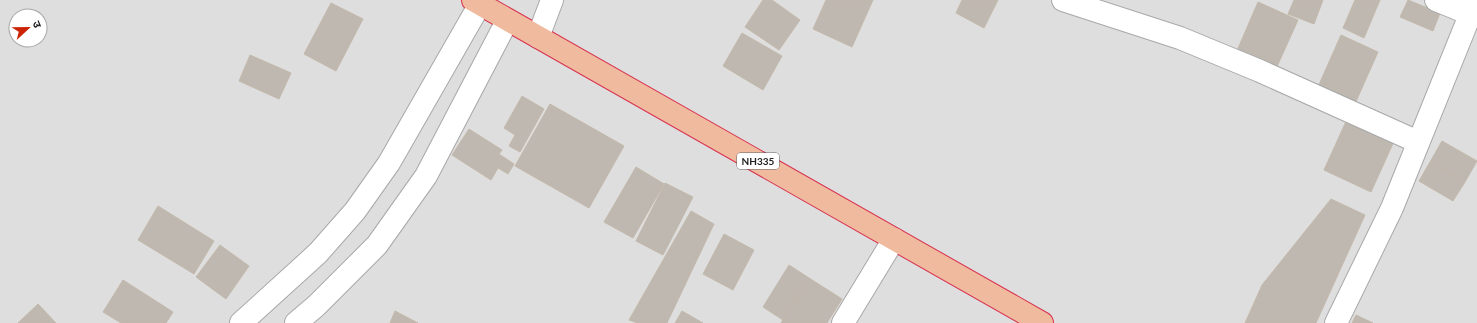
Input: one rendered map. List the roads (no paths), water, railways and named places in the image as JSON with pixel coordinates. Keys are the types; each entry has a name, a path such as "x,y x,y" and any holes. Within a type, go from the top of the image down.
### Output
{"highway":[{"name":"NH335","path":"476,2 1042,323"}],"street":[{"path":"538,37 552,0"},
{"path":"1063,0 1180,38 1260,71 1418,142"},
{"path":"1336,323 1392,208 1473,7 1436,0"},
{"path":"241,323 318,252 356,211 389,163 476,2"},
{"path":"296,323 316,306 377,245 426,176 507,20"},
{"path":"842,323 894,239"}]}
